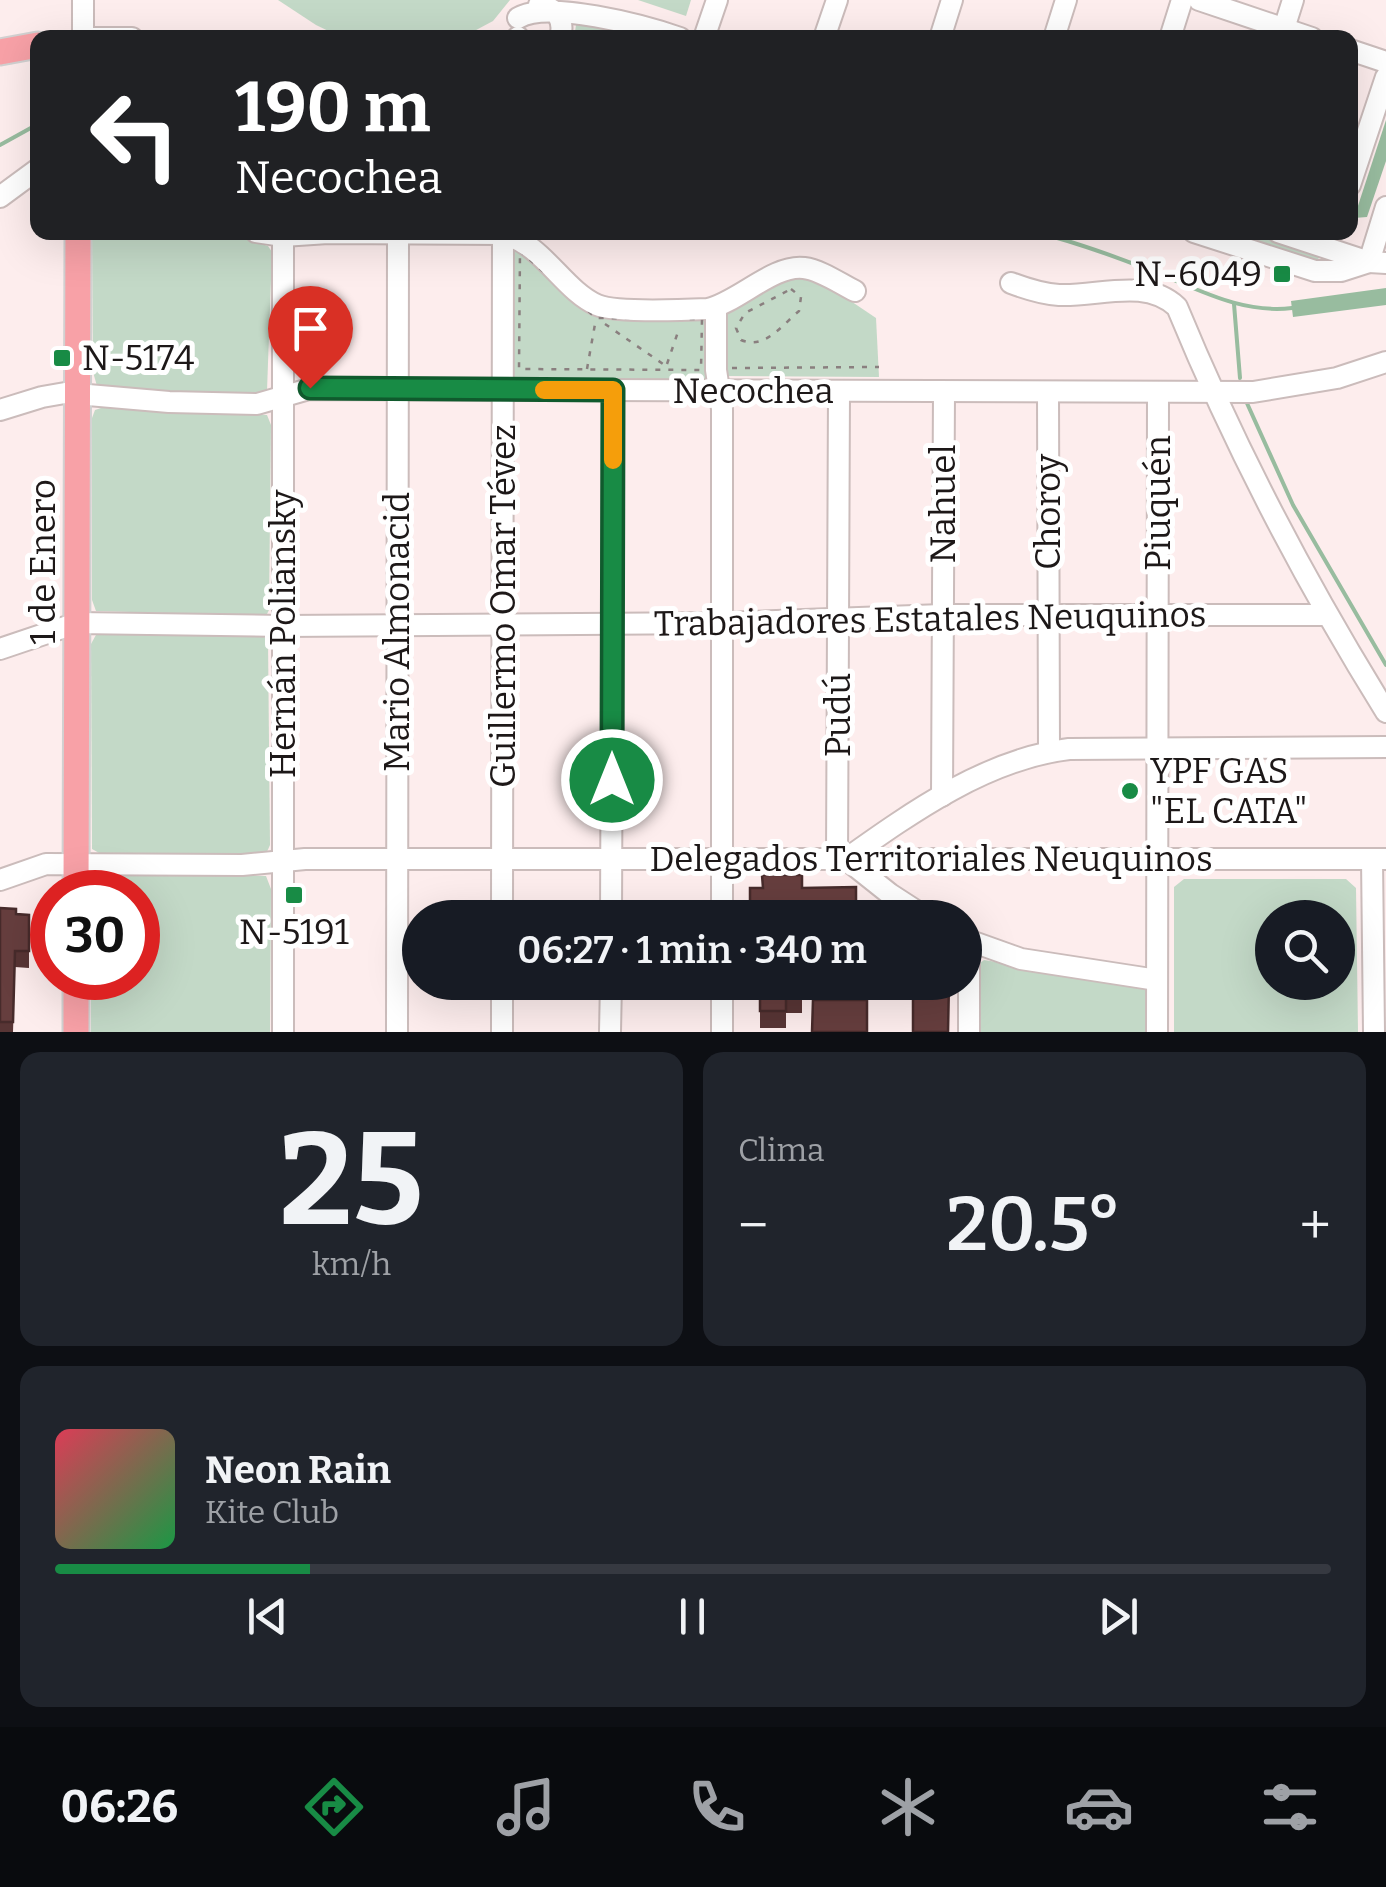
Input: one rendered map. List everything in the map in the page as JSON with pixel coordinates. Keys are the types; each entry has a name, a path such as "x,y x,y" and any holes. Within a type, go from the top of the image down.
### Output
{"main road":[{"path":"0,52 30,46"},
{"name":"1 de Enero","path":"76,870 78,240"},
{"path":"76,1000 76,1032"}],"street":[{"path":"83,0 84,30"},
{"path":"707,30 717,0"},
{"path":"827,30 837,0"},
{"path":"943,30 952,0"},
{"path":"1057,30 1066,0"},
{"path":"1173,30 1182,0"},
{"path":"1198,0 1275,30"},
{"path":"1284,30 1293,0"},
{"path":"561,1 562,30"},
{"path":"522,23 561,1 655,30"},
{"path":"522,23 554,10 561,30"},
{"path":"1358,53 1386,62"},
{"path":"1358,162 1385,84"},
{"path":"0,197 30,175"},
{"path":"1377,263 1386,207"},
{"name":"Hernán Poliansky","path":"283,240 283,1032"},
{"name":"Mario Almonacid","path":"397,1032 398,240"},
{"name":"Guillermo Omar Tévez","path":"502,900 503,240"},
{"path":"516,240 529,246 597,305 716,308 795,268 816,271 855,291"},
{"path":"1218,240 1315,272 1341,272 1377,263"},
{"path":"1332,241 1377,263"},
{"path":"1011,283 1040,293 1062,295 1152,292 1177,307 1213,394 1326,615 1386,712"},
{"path":"716,308 715,360 722,410 722,900"},
{"name":"Necochea","path":"0,410 42,397 78,393 265,404 310,388 1213,394 1309,385 1386,362"},
{"path":"611,900 613,390"},
{"name":"Pudú","path":"839,391 842,859"},
{"name":"Nahuel","path":"942,796 944,392"},
{"name":"Choroy","path":"1048,392 1049,751"},
{"name":"Piuquén","path":"1157,1032 1158,393"},
{"name":"Trabajadores Estatales Neuquinos","path":"0,649 78,622 397,626 722,623 942,614 1326,615"},
{"path":"899,900 842,859 942,796 1049,751 1386,747"},
{"path":"1374,1032 1380,985 1379,858"},
{"name":"Delegados Territoriales Neuquinos","path":"0,880 46,864 76,863 1379,858"},
{"path":"982,945 1022,959 1157,980"},
{"path":"502,1000 502,1032"},
{"path":"610,1000 610,1032"},
{"path":"722,1000 722,1032"},
{"path":"968,1000 969,1032"}],"path":[{"path":"596,318 702,319 702,370 519,368 520,251 596,318 665,368"},
{"path":"784,290 799,294 799,311 762,342 741,340 736,328 742,316 784,290"},
{"path":"587,369 596,318"},
{"path":"665,368 683,318"},
{"path":"730,368 879,367"}],"shaded area":[{"path":"278,0 510,0 493,21 476,30 326,30"},
{"path":"638,0 691,0 686,16"},
{"path":"578,12 631,30 575,30"},
{"path":"1386,120 1386,161 1367,217 1358,218 1358,206"},
{"path":"92,240 249,240 268,246 272,252 267,391 261,395 184,395 97,386 93,372"},
{"path":"1244,240 1275,240 1316,253 1319,258 1315,262"},
{"path":"517,242 597,312 710,313 710,383 507,381 508,248"},
{"path":"796,276 821,281 876,318 879,377 723,376 723,320 727,311"},
{"path":"1386,288 1386,305 1293,317 1291,301"},
{"path":"104,407 267,415 271,425 266,616 96,611 92,600 92,418 95,410"},
{"path":"97,633 260,635 268,639 270,845 266,854 101,854 92,849 91,644"},
{"path":"160,874 266,876 271,889 270,1032 91,1032 91,1000 160,1000"},
{"path":"1184,879 1346,879 1356,888 1358,1032 1174,1032 1174,887"},
{"path":"982,962 1148,987 1152,1032 975,1032 975,1000 982,1000"}],"building":[{"path":"762,875 802,875 802,888 856,887 856,900 750,900 750,888 763,888"},
{"path":"0,908 29,915 29,951 15,951 13,1022 0,1022"},
{"path":"760,1000 786,1000 786,1011 760,1011"},
{"path":"813,1000 867,1000 867,1032 812,1032"},
{"path":"913,1000 949,1000 948,1032 913,1032"}],"waterway":[{"path":"0,145 30,128"},
{"path":"1065,240 1237,304 1292,308"},
{"path":"1234,304 1240,378"},
{"path":"1246,401 1293,505 1386,665"}],"slow traffic":[{"path":"544,390 613,390 613,460"}],"place":[{"name":"N-6049","path":"1282,274"},
{"name":"N-5174","path":"62,358"},
{"name":"YPF GAS \"EL CATA\"","path":"1130,791"},
{"name":"N-5191","path":"294,895"}],"route":[{"path":"310,388 613,390 612,780"}]}
